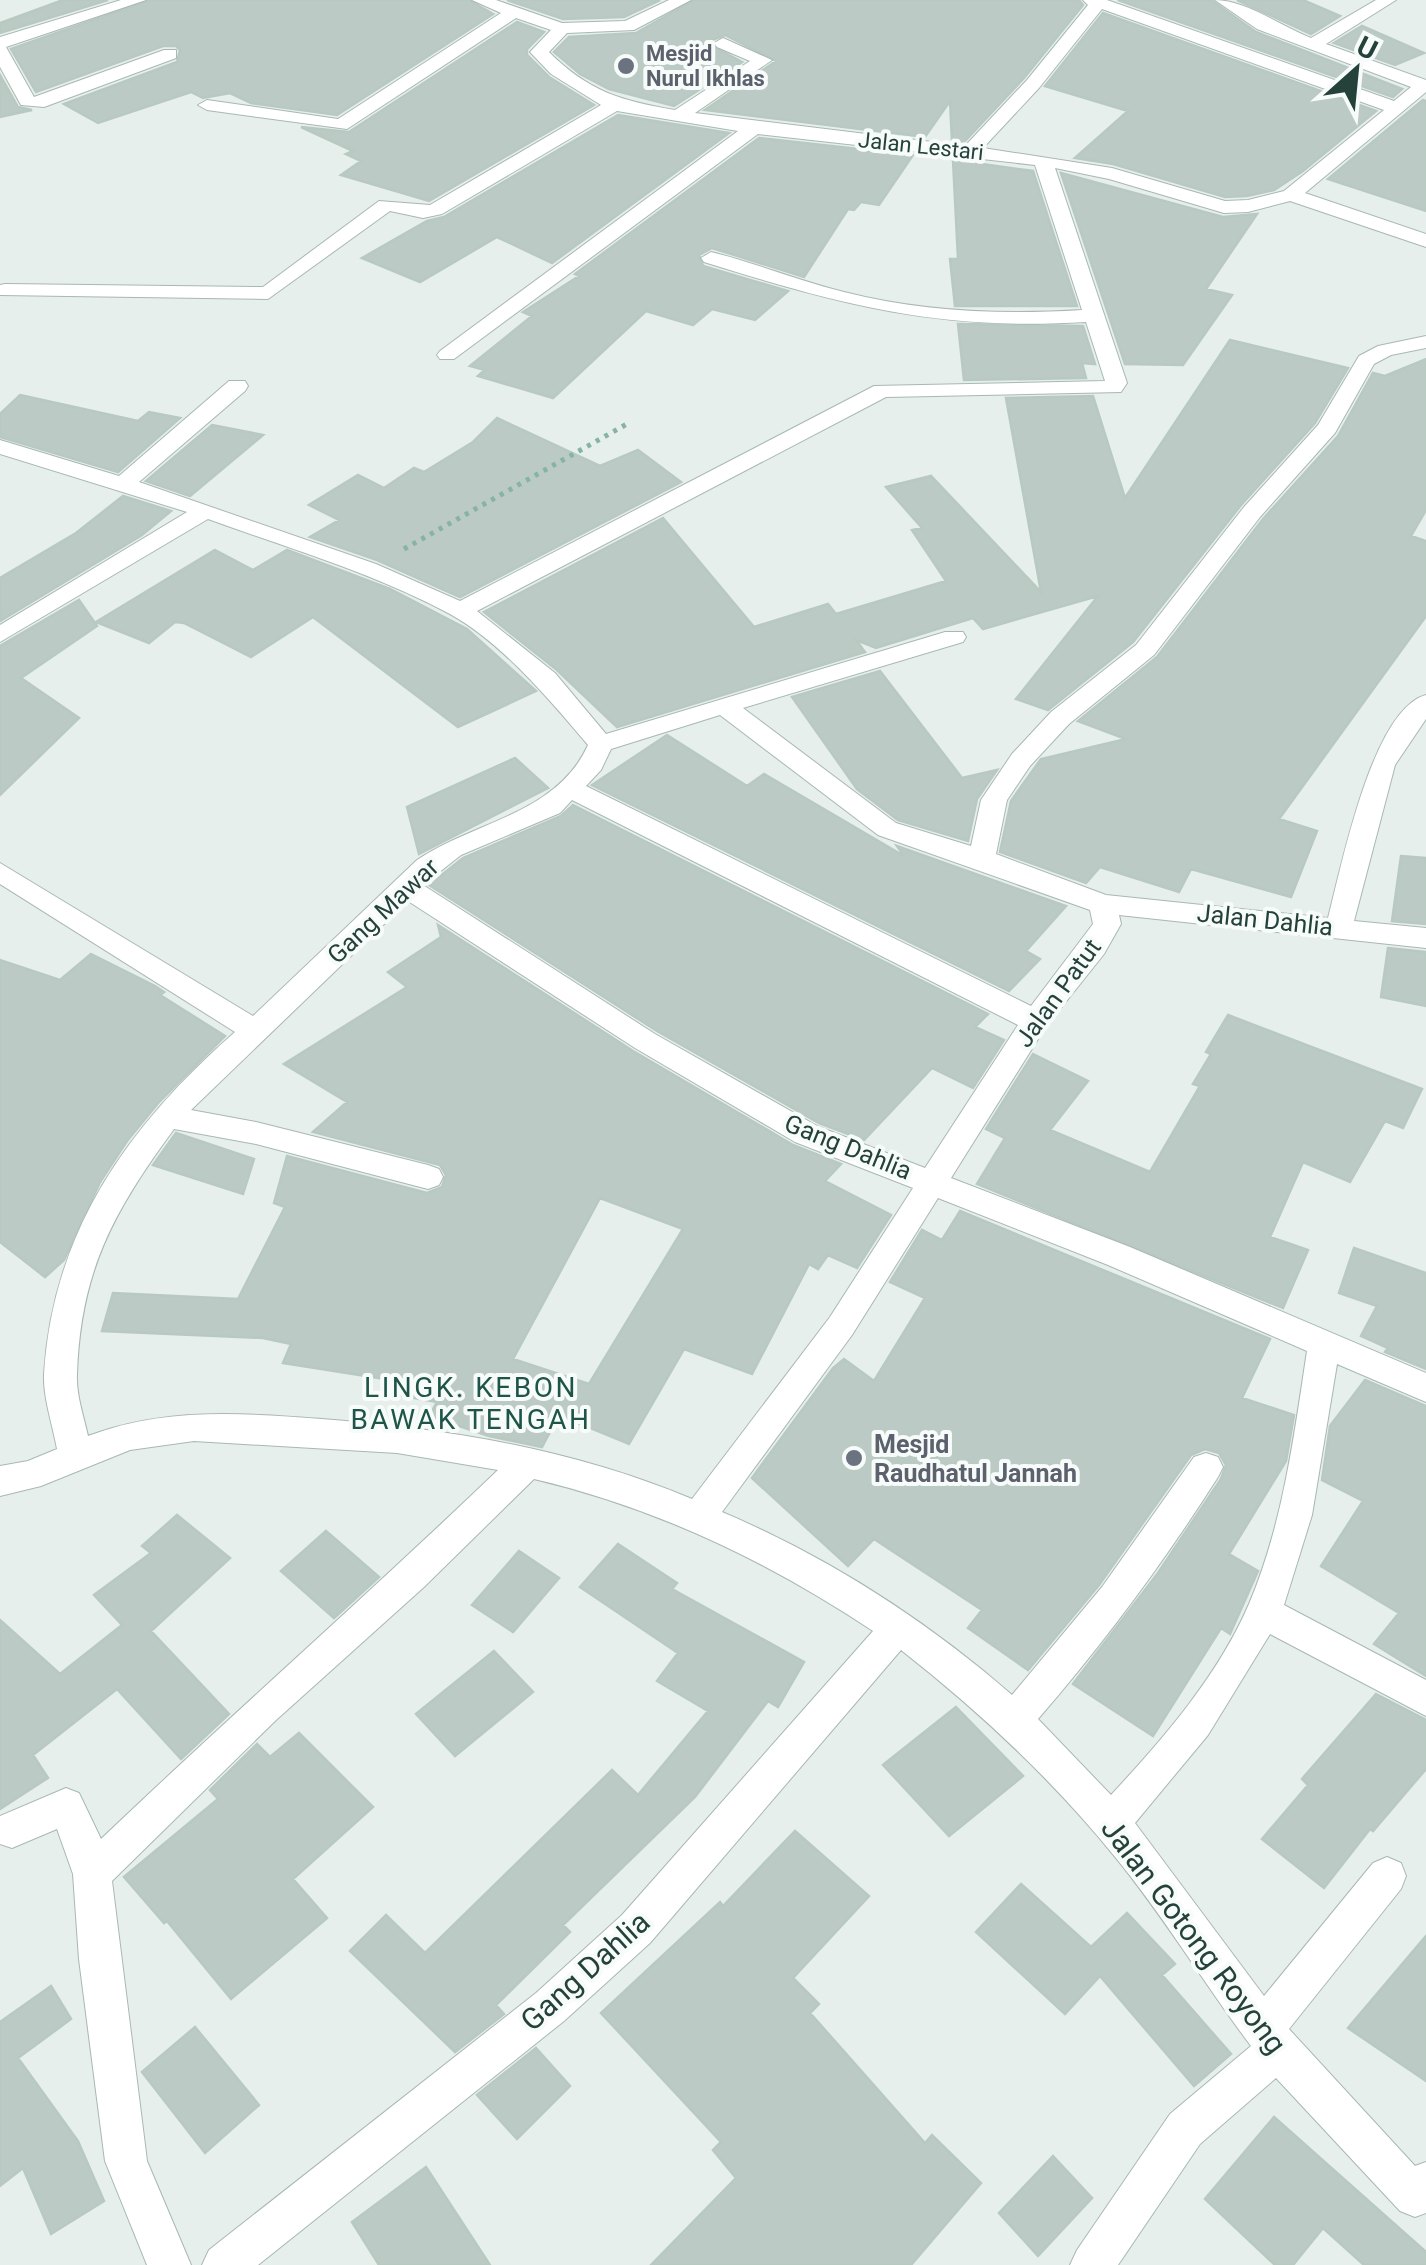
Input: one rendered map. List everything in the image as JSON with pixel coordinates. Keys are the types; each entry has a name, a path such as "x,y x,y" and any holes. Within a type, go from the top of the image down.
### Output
{"street":[{"path":"138,0 0,46 27,100 38,103 170,54"},
{"path":"480,0 560,28 628,26 683,0"},
{"path":"1312,45 1388,0"},
{"path":"971,150 1034,84 1094,2 1397,108"},
{"path":"1235,3 1312,45 1422,85 1291,195"},
{"path":"207,105 342,125 516,11"},
{"name":"Jalan Lestari","path":"560,28 556,38 539,52 558,70 614,105 754,128 1043,160 1112,174 1224,207 1248,206 1291,195"},
{"path":"678,116 763,60 723,43"},
{"path":"6,290 268,293 278,289 317,252 386,205 424,212 435,210 614,105"},
{"path":"447,355 754,128"},
{"path":"461,610 882,392 1112,387 1116,383 1043,160"},
{"path":"1291,195 1426,241"},
{"path":"711,258 857,302 922,314 1029,318 1092,314"},
{"path":"982,860 994,800 1021,760 1060,718 1145,650 1252,512 1326,428 1366,360 1385,350 1426,342"},
{"path":"124,484 237,386"},
{"path":"0,447 206,510 368,569 461,610 546,678 601,744 954,637"},
{"path":"0,635 206,510"},
{"path":"1339,927 1382,765 1426,703"},
{"name":"Jalan Patut","path":"698,1518 841,1326 1034,1022 1094,946 1106,924 1103,904 887,829 724,706"},
{"name":"Gang Mawar","path":"75,1456 60,1378 74,1278 101,1210 167,1117 252,1029 315,976 343,944 427,866 452,850 551,806 592,764 601,744"},
{"path":"571,789 1034,1022"},
{"path":"0,872 252,1029"},
{"name":"Gang Dahlia","path":"406,887 722,1088 806,1134 931,1180 1426,1388"},
{"name":"Jalan Dahlia","path":"1103,904 1426,938"},
{"path":"167,1117 256,1132 428,1177"},
{"path":"1110,1822 1171,1758 1262,1612 1304,1474 1324,1344"},
{"name":"Jalan Gotong Royong","path":"0,1481 51,1470 109,1442 161,1429 210,1426 404,1438 531,1460 630,1488 780,1554 899,1627 984,1694 1110,1822 1271,2039 1422,2195"},
{"path":"92,1874 262,1708 412,1576 531,1460"},
{"path":"1012,1722 1081,1645 1148,1558 1206,1467"},
{"path":"1262,1612 1426,1699"},
{"name":"Gang Dahlia","path":"224,2265 550,2008 636,1929 899,1627"},
{"path":"12,1830 66,1806 83,1840 92,1874 98,1959 126,2161 169,2265"},
{"path":"1092,2265 1186,2129 1271,2039 1387,1876"}],"path":[{"path":"368,569 627,424"}],"building":[{"path":"63,0 108,0 0,33 0,23"},
{"path":"150,0 469,0 493,14 337,115 251,103 230,93 203,98 191,92 98,123 64,104 177,62 180,50 163,46 36,92 11,49"},
{"path":"507,0 660,0 624,17 563,19"},
{"path":"694,0 1079,0 1083,5 1024,78 964,142 952,141 950,101 925,137 705,110 776,61 725,35 712,40 711,45 742,62 674,106 609,89 580,74 554,52 569,37 636,33"},
{"path":"1118,0 1211,0 1256,32 1402,89 1393,97"},
{"path":"1237,0 1303,0 1340,16 1311,34"},
{"path":"1103,13 1376,111 1303,171 1274,190 1247,196 1225,197 1113,164 1075,158 1128,111 1045,86"},
{"path":"517,22 544,32 527,49 527,55 549,77 594,105 429,201 341,175 361,161 346,154 353,151 301,127 349,132"},
{"path":"1362,26 1424,53 1395,65 1334,43"},
{"path":"0,75 18,107 32,110 0,117"},
{"path":"1423,100 1426,211 1328,179"},
{"path":"618,115 729,133 552,263 497,237 420,282 362,258 427,221 444,217"},
{"path":"759,138 913,155 879,205 861,202 854,210 848,209 804,277 712,248 699,255 703,266 788,291 755,320 712,309 693,325 646,311 553,398 478,376 485,370 470,366 532,316 523,312 579,276 575,274"},
{"path":"953,160 1033,171 1077,306 955,306 950,259 958,259"},
{"path":"1061,173 1223,217 1257,214 1206,289 1232,295 1183,365 1125,364"},
{"path":"958,324 1083,326 1095,364 1082,363 1086,378 964,380"},
{"path":"1230,340 1348,368 1315,423 1241,505 1133,642 1048,710 1016,699 1098,596 983,629 973,618 876,648 856,640 865,652 617,727 557,670 484,612 663,518 754,627 828,604 836,614 946,581 912,530 922,528 886,487 931,476 1041,592 1006,398 1093,396 1125,498"},
{"path":"1426,359 1426,510 1411,536 1426,541 1426,616 1279,819 1317,831 1291,897 1191,869 1179,892 1100,867 1086,883 1000,852 1011,801 1041,759 1126,739 1078,721 1157,657 1263,519 1338,436 1373,373 1385,376"},
{"path":"20,395 138,421 149,412 180,418 118,472 0,437 0,414"},
{"path":"497,418 600,466 638,450 681,482 460,597 377,560 310,537 339,520 309,505 358,475 384,488 414,468 424,472 473,442"},
{"path":"212,425 263,435 190,496 146,481"},
{"path":"123,496 171,511 142,535 0,621 0,578 76,533"},
{"path":"215,550 253,570 287,550 390,589 467,629 536,691 458,727 313,617 251,657 184,623 175,622 149,643 96,622"},
{"path":"79,600 97,626 21,678 79,718 0,795 0,646"},
{"path":"880,671 962,778 997,770 977,799 968,841 898,820 857,789 792,697"},
{"path":"667,735 747,786 764,774 904,856 897,846 1066,906 1026,951 1040,959 1009,991 592,785"},
{"path":"515,758 548,788 419,854 407,807"},
{"path":"573,805 988,1014 975,1027 1004,1040 973,1088 932,1068 864,1140 819,1123 657,1031 429,885 463,858 561,816"},
{"path":"1401,856 1426,858 1426,924 1392,921"},
{"path":"438,925 633,1051 793,1145 841,1164 825,1181 891,1215 857,1268 828,1255 818,1269 809,1264 752,1374 684,1349 629,1444 559,1415 542,1447 489,1436 429,1416 437,1402 386,1393 391,1380 283,1363 291,1344 263,1338 102,1331 113,1293 238,1299 285,1207 274,1203 287,1156 427,1193 442,1187 446,1175 440,1165 313,1132 347,1102 284,1064 407,987 388,972 441,937","holes":["600,1198 683,1229 589,1384 513,1359"]},
{"path":"1388,948 1426,952 1426,1006 1381,997"},
{"path":"91,954 155,986 164,992 160,995 225,1036 159,1102 127,1141 100,1182 64,1260 45,1277 0,1242 0,960 60,980"},
{"path":"1228,1015 1422,1089 1403,1128 1385,1121 1350,1182 1303,1162 1270,1237 1308,1250 1283,1308 977,1184 1005,1138 986,1129 1033,1054 1088,1081 1050,1130 1150,1172 1200,1086 1193,1084"},
{"path":"176,1133 254,1159 243,1194 153,1165"},
{"path":"960,1211 1270,1339 1242,1398 1294,1415 1286,1461 1229,1554 1258,1571 1230,1634 1221,1628 1153,1736 1073,1684 1158,1573 1221,1479 1226,1465 1219,1453 1205,1449 1191,1455 1099,1585 1028,1670 968,1628 982,1610 874,1539 848,1566 752,1478 833,1368 844,1359 874,1381 925,1298 890,1282 922,1230 942,1240"},
{"path":"1354,1248 1426,1273 1426,1369 1385,1352 1388,1348 1361,1336 1377,1306 1339,1293"},
{"path":"1365,1380 1426,1406 1426,1676 1374,1644 1399,1613 1321,1566 1363,1501 1322,1480 1330,1426"},
{"path":"177,1515 230,1558 151,1631 229,1714 181,1759 117,1689 33,1755 48,1778 0,1809 0,1620 60,1674 122,1625 94,1595 151,1553 142,1546"},
{"path":"326,1531 379,1577 334,1618 281,1571"},
{"path":"618,1544 677,1583 672,1589 804,1662 778,1707 768,1701 695,1797 563,1925 570,1932 496,2005 504,2014 455,2052 350,1951 386,1915 425,1953 612,1770 638,1795 708,1711 657,1681 678,1653 580,1587"},
{"path":"519,1551 559,1578 513,1632 472,1605"},
{"path":"494,1651 533,1692 455,1756 416,1714"},
{"path":"1376,1694 1426,1720 1426,1769 1373,1831 1370,1829 1324,1888 1262,1839 1308,1785 1302,1779"},
{"path":"956,1707 1023,1776 949,1836 883,1765"},
{"path":"299,1733 373,1807 293,1879 327,1918 231,1999 167,1921 164,1923 124,1877 218,1799 210,1790 257,1744 270,1757"},
{"path":"795,1831 869,1896 793,1978 819,2004 810,2013 925,2143 932,2135 981,2183 911,2265 651,2265 736,2178 713,2150 721,2142 601,2013 720,1902 723,1906"},
{"path":"1021,1884 1091,1947 1127,1913 1175,1964 1162,1975 1231,2054 1194,2086 1100,1976 1065,2014 976,1932"},
{"path":"1426,1936 1426,2081 1348,2028"},
{"path":"51,1986 71,2019 18,2058 78,2141 104,2201 51,2234 23,2168 0,2186 0,2022"},
{"path":"195,2027 259,2105 205,2153 142,2072"},
{"path":"536,2048 570,2086 517,2139 477,2095"},
{"path":"1274,2117 1426,2252 1426,2265 1364,2265 1323,2228 1293,2265 1275,2265 1205,2199"},
{"path":"1053,2156 1092,2198 1038,2256 999,2213"},
{"path":"426,2167 490,2265 379,2265 352,2222"}],"place":[{"name":"Mesjid Nurul Ikhlas","path":"626,66"},
{"name":"Mesjid Raudhatul Jannah","path":"854,1458"}],"district":[{"name":"LINGK. KEBON BAWAK TENGAH","path":"471,1403"}]}
